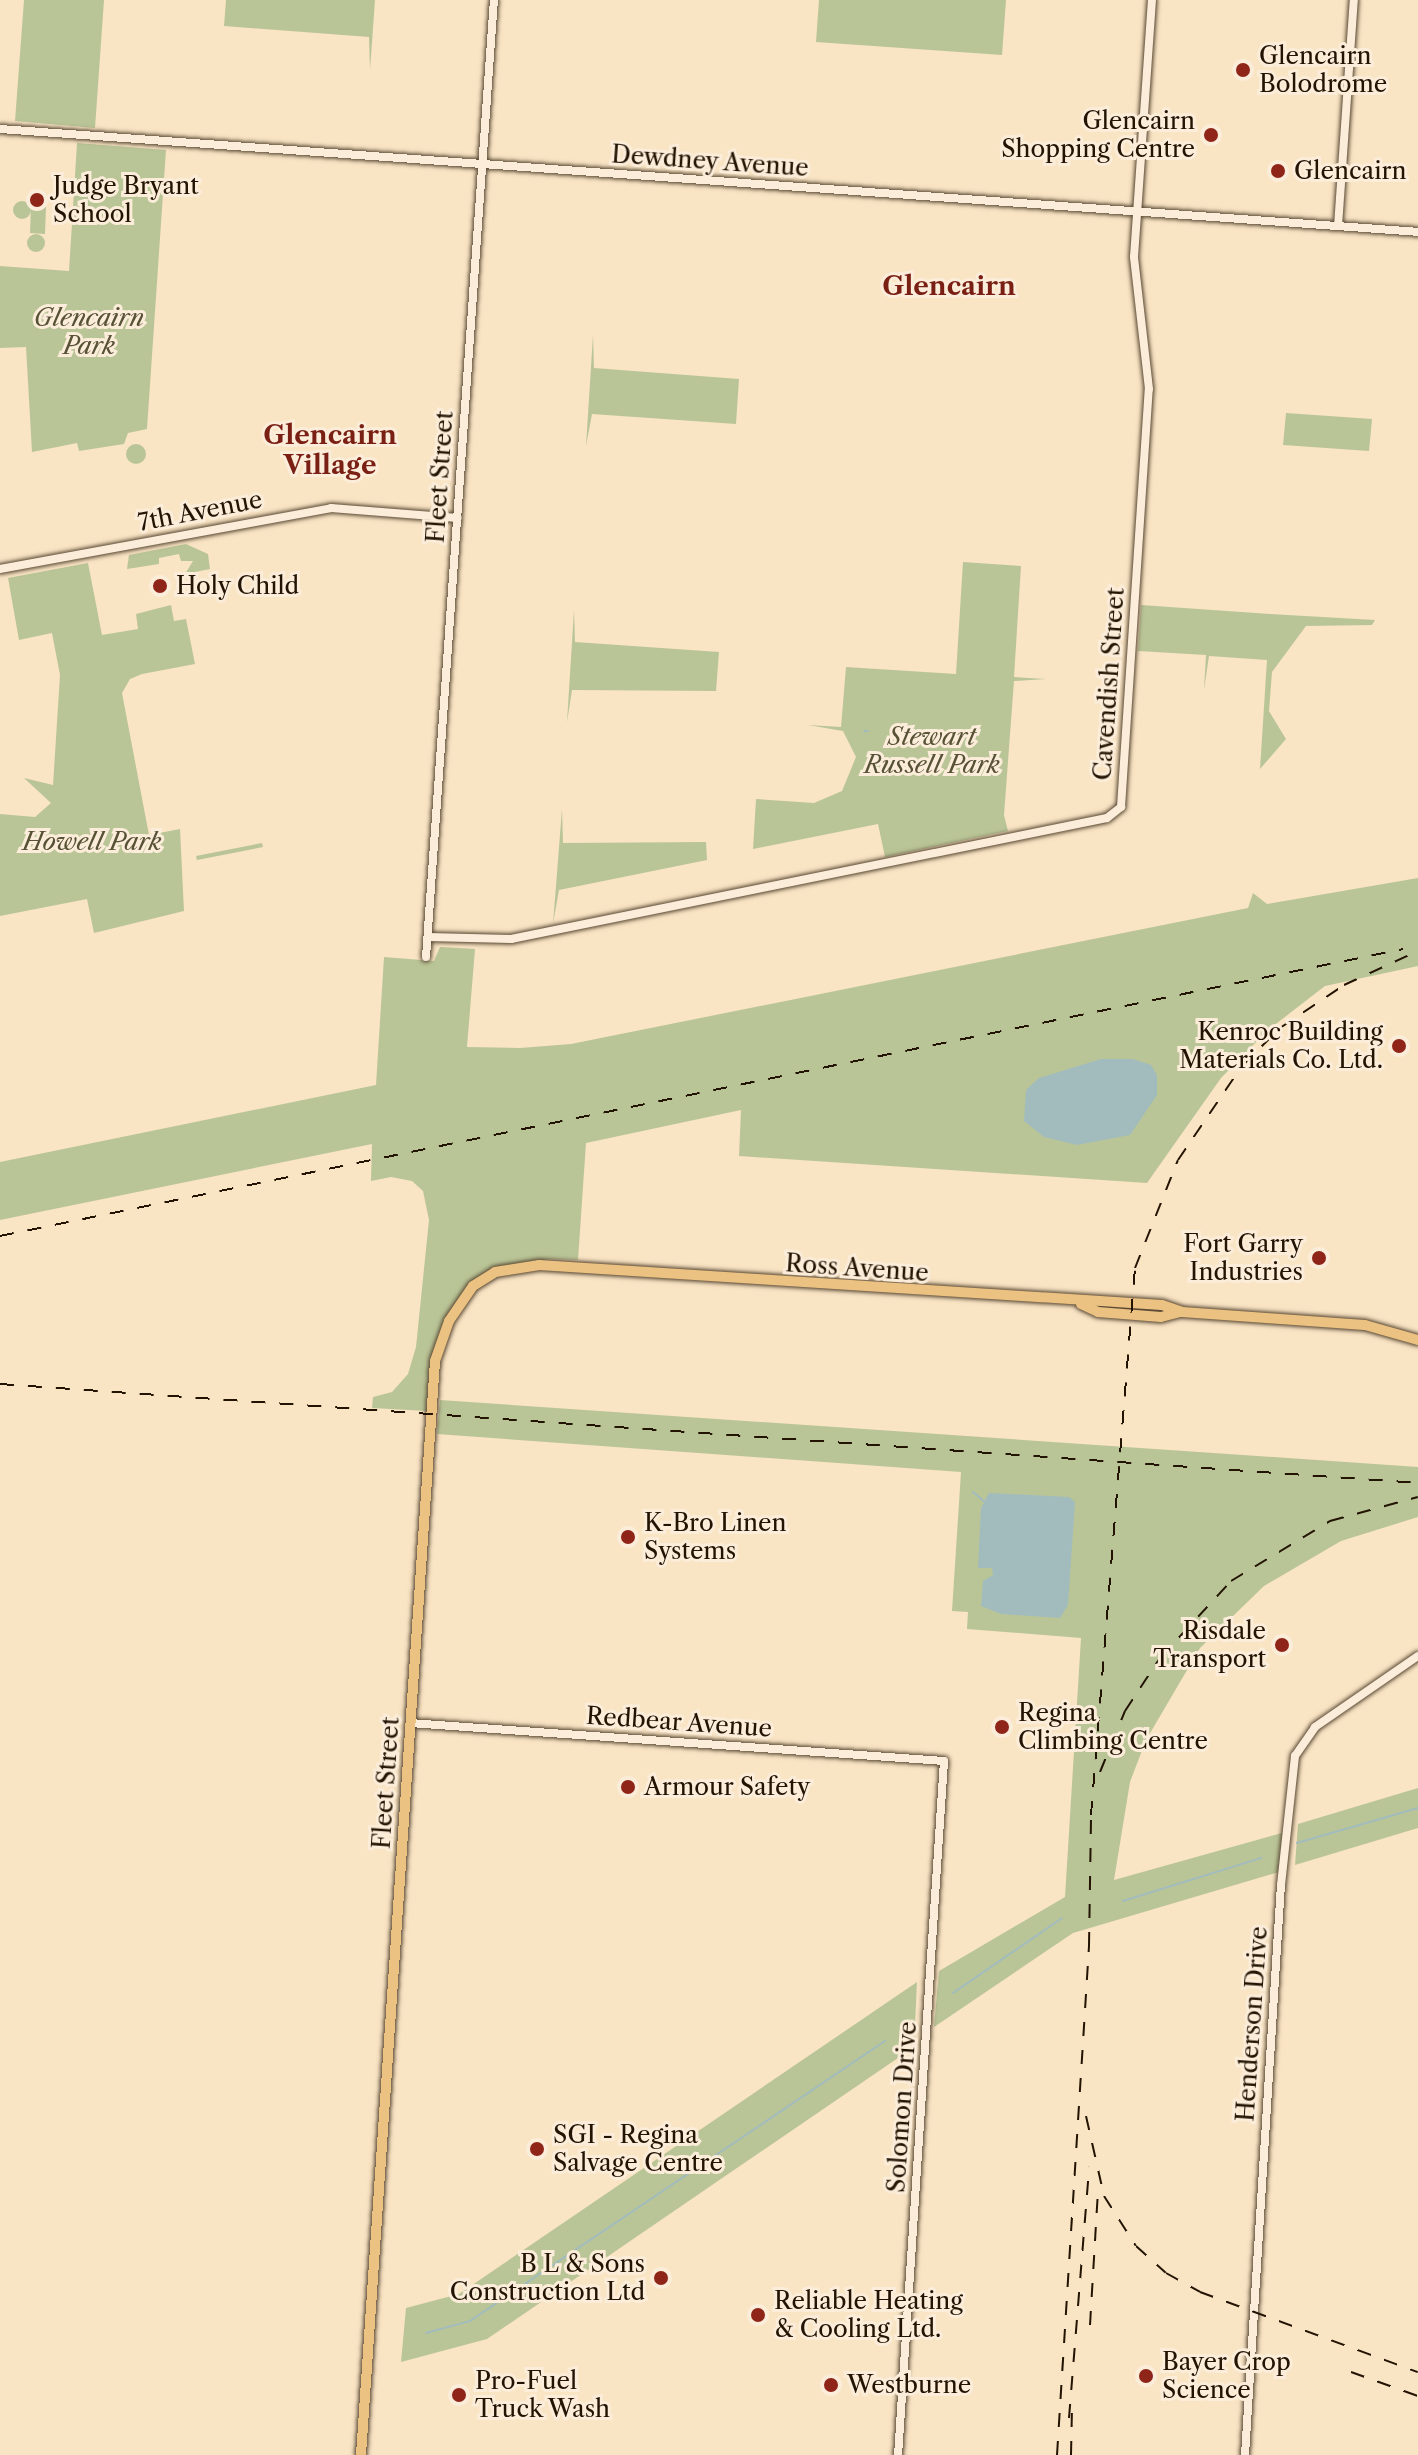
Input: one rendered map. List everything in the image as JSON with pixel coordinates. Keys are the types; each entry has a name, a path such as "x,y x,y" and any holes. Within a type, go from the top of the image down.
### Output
{"main road":[{"name":"Fleet Street","path":"361,2455 435,1361 449,1321 473,1286 495,1272 539,1265 630,1273"},
{"name":"Ross Avenue","path":"630,1273 1081,1304 1162,1305 1182,1312 1365,1325 1418,1340"}],"street":[{"name":"Fleet Street","path":"426,957 494,0"},
{"name":"Cavendish Street","path":"428,937 511,939 1107,818 1121,807 1149,389 1134,281 1152,0"},
{"path":"1338,226 1354,0"},
{"name":"Dewdney Avenue","path":"0,129 1418,232"},
{"name":"7th Avenue","path":"0,569 331,508 458,518"},
{"name":"Henderson Drive","path":"1245,2455 1281,1885 1295,1756 1315,1727 1418,1656"},
{"name":"Redbear Avenue","path":"410,1723 944,1761"},
{"name":"Solomon Drive","path":"898,2455 944,1761"}],"green space":[{"path":"24,0 104,0 95,128 15,121"},
{"path":"226,0 375,0 370,70 369,37 224,26"},
{"path":"819,0 1006,0 1002,55 816,42"},
{"name":"Glencairn Park","path":"77,143 166,150 147,429 128,433 124,444 79,451 77,443 32,452 26,347 0,348 0,266 69,271"},
{"path":"18,201 26,201 31,210 29,217 18,219 13,214 13,206"},
{"path":"36,203 46,206 45,234 30,233 31,207"},
{"path":"32,234 40,234 45,243 43,250 32,252 27,247 27,239"},
{"path":"593,335 594,368 739,379 736,424 592,414 586,446"},
{"path":"1286,413 1372,419 1369,451 1283,445"},
{"path":"136,444 143,447 146,454 143,461 136,464 129,461 126,454 129,447"},
{"path":"186,544 208,554 210,569 185,574 193,561 181,561 179,554 159,558 159,564 127,569 129,555"},
{"name":"Stewart Russell Park","path":"963,562 1021,566 1014,677 1046,679 1014,681 1004,815 1008,831 885,857 878,824 753,849 756,799 814,803 842,791 856,757 843,731 808,725 841,727 846,667 956,674"},
{"name":"Howell Park","path":"88,563 102,635 138,629 136,614 171,605 174,621 186,619 195,664 142,674 130,679 122,693 149,835 180,829 184,911 94,933 87,899 0,916 0,814 35,817 51,803 24,778 53,785 60,675 52,633 19,640 8,578"},
{"path":"1141,605 1375,620 1372,625 1306,626 1272,672 1269,711 1286,739 1260,769 1267,660 1209,656 1204,690 1206,655 1138,651"},
{"path":"574,610 575,642 719,652 716,691 572,690 567,722"},
{"path":"562,809 563,843 706,842 707,860 559,890 553,924"},
{"path":"262,843 263,847 197,860 196,856"},
{"path":"1418,878 1418,966 1325,986 1268,1030 1221,1078 1147,1183 739,1156 741,1110 586,1143 578,1260 548,1259 498,1270 452,1310 433,1352 427,1411 372,1408 373,1397 392,1392 408,1374 416,1347 429,1220 423,1191 412,1181 391,1177 371,1181 372,1144 0,1220 0,1162 376,1085 384,957 434,961 440,947 475,949 467,1047 520,1048 571,1044 1248,908 1253,893 1267,904"},
{"path":"440,1400 1418,1467 1418,1517 1341,1541 1264,1586 1200,1648 1146,1740 1130,1782 1114,1880 1282,1833 1279,1872 1073,1933 934,2027 939,1971 1065,1897 1081,1638 967,1629 968,1612 952,1611 961,1472 437,1434"},
{"path":"1418,1788 1418,1828 1295,1865 1298,1824"},
{"path":"917,1982 914,2047 487,2339 401,2362 406,2308 459,2294"}],"water":[{"path":"1101,1059 1133,1059 1151,1065 1157,1075 1157,1095 1130,1135 1077,1145 1044,1137 1024,1121 1026,1090 1039,1078"},
{"path":"989,1493 1069,1497 1075,1502 1068,1605 1060,1618 1001,1614 981,1606 983,1581 993,1575 992,1568 978,1568 981,1508"}],"waterway":[{"path":"973,1492 985,1502"},
{"path":"1297,1843 1418,1808"},
{"path":"1123,1901 1261,1858"},
{"path":"953,1993 1062,1918"},
{"path":"426,2333 470,2321 885,2041"}],"railway":[{"path":"0,1236 1403,949"},
{"path":"1057,2455 1089,1946 1091,1815 1135,1268 1178,1160 1242,1066 1280,1028 1344,985 1418,951"},
{"path":"0,1384 1418,1483"},
{"path":"1100,1772 1125,1711 1160,1658 1231,1581 1330,1521 1418,1497"},
{"path":"1086,2116 1104,2196 1136,2246 1166,2273 1200,2292 1418,2372"},
{"path":"1069,2418 1089,2167"},
{"path":"1090,2325 1098,2189"},
{"path":"1351,2372 1418,2396"},
{"path":"1071,2455 1072,2407"}],"place":[{"name":"Glencairn Bolodrome","path":"1243,70"},
{"name":"Glencairn Shopping Centre","path":"1211,135"},
{"name":"Glencairn","path":"1278,171"},
{"name":"Judge Bryant School","path":"37,200"},
{"name":"Holy Child","path":"160,586"},
{"name":"Kenroc Building Materials Co. Ltd.","path":"1399,1046"},
{"name":"Fort Garry Industries","path":"1319,1258"},
{"name":"K-Bro Linen Systems","path":"628,1537"},
{"name":"Risdale Transport","path":"1282,1645"},
{"name":"Regina Climbing Centre","path":"1002,1727"},
{"name":"Armour Safety","path":"628,1787"},
{"name":"SGI - Regina Salvage Centre","path":"537,2149"},
{"name":"B L & Sons Construction Ltd","path":"661,2278"},
{"name":"Reliable Heating & Cooling Ltd.","path":"758,2315"},
{"name":"Bayer Crop Science","path":"1146,2376"},
{"name":"Westburne","path":"831,2385"},
{"name":"Pro-Fuel Truck Wash","path":"459,2395"}],"district":[{"name":"Glencairn","path":"949,287"},
{"name":"Glencairn Village","path":"330,451"}]}
